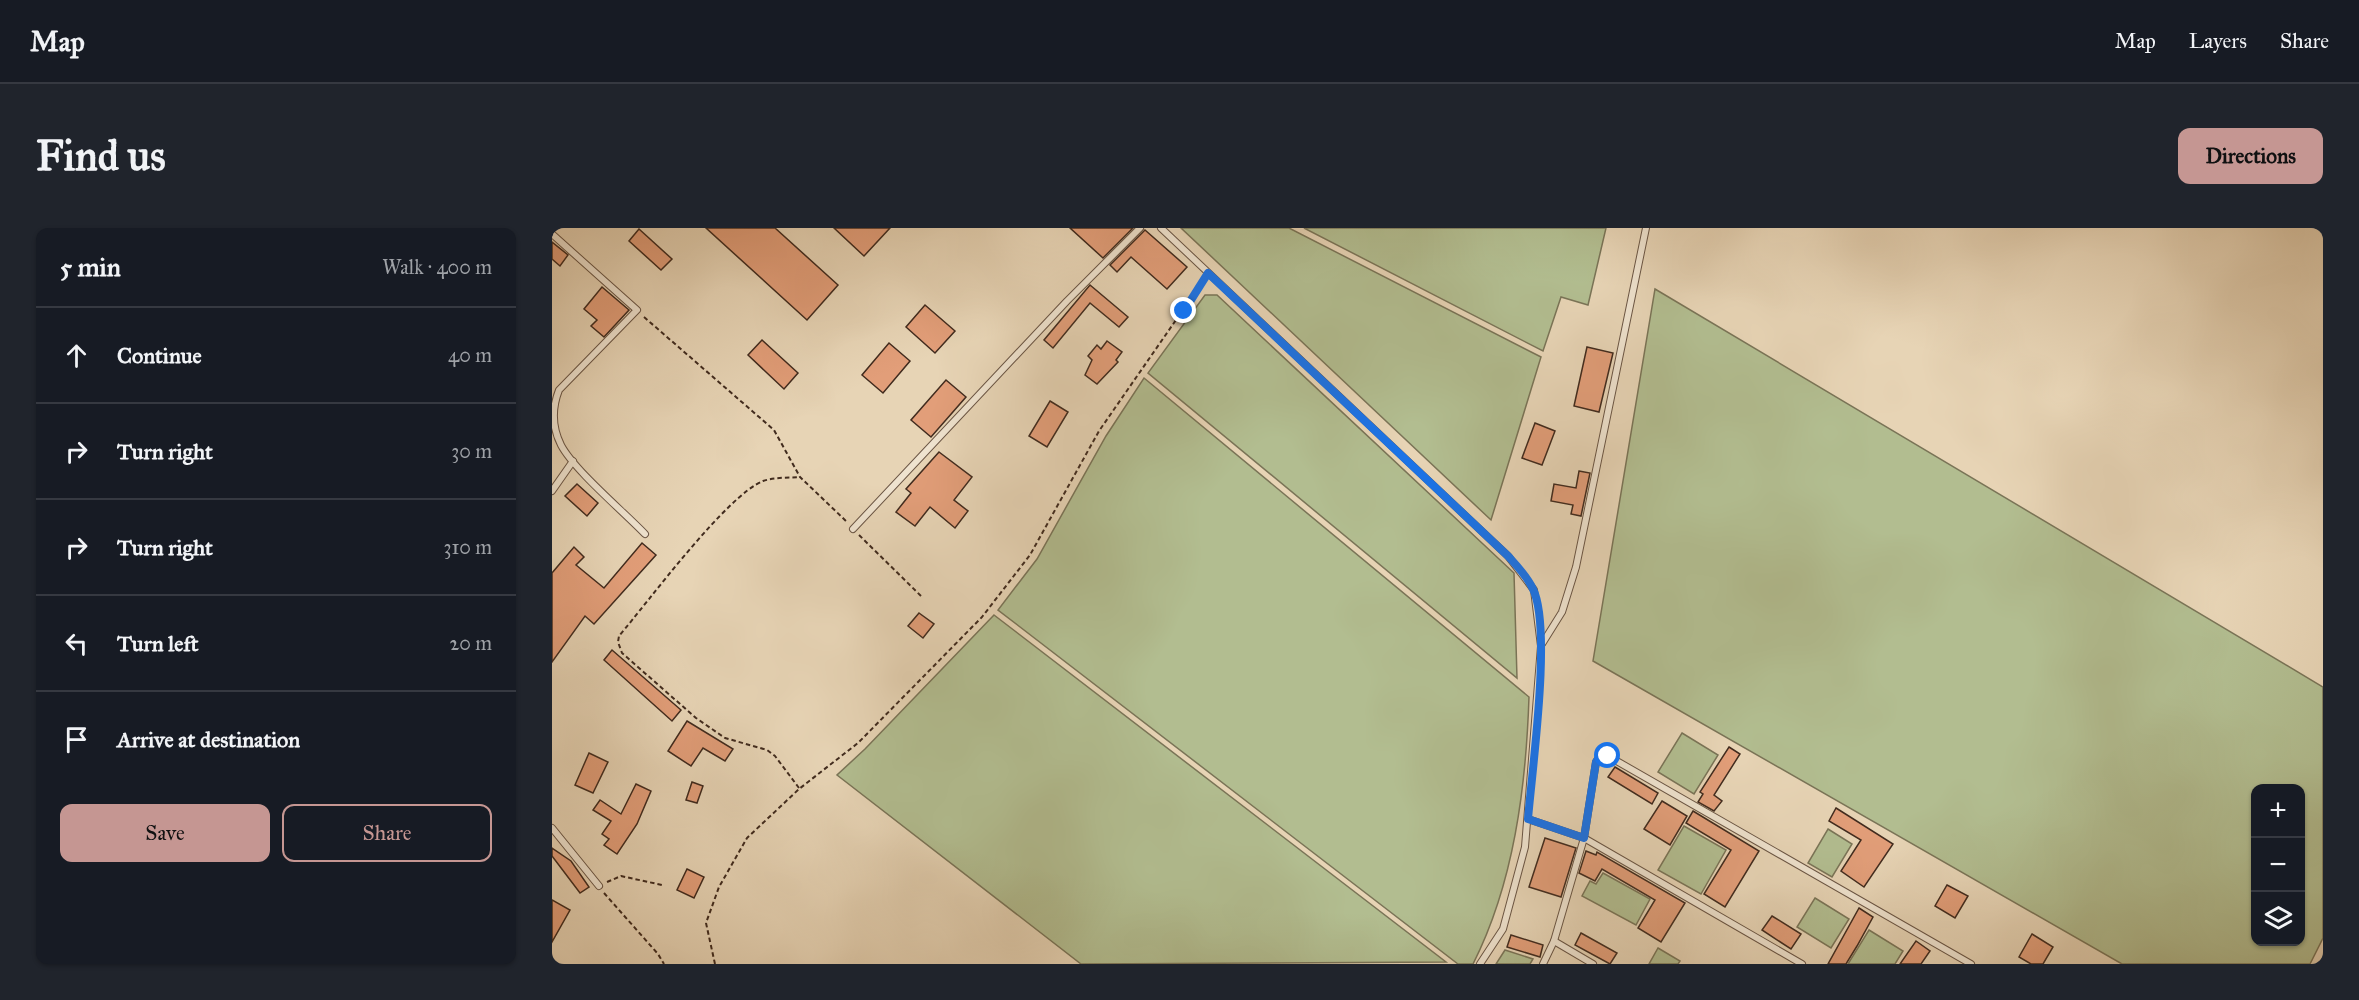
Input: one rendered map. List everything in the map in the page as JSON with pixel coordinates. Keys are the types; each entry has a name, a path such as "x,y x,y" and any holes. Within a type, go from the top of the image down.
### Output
{"lane":[{"path":"853,529 1067,301 1140,228"},
{"path":"1161,228 1508,556 1534,590 1541,646 1525,847 1503,929 1480,964"},
{"path":"1541,646 1562,612 1576,567 1646,228"},
{"path":"552,234 637,310 559,390 554,404 553,417 561,445 573,461 645,534"},
{"path":"552,491 573,461"},
{"path":"1543,964 1554,941 1584,838 1596,762 1599,758 1608,756 1971,964"},
{"path":"1528,819 1584,838 1803,964"},
{"path":"552,828 599,886"},
{"path":"1554,941 1593,964"}],"path":[{"path":"715,964 706,923 719,887 747,838 799,789 858,743 989,608 1030,555 1099,431 1208,273"},
{"path":"637,310 774,430 800,477 921,596"},
{"path":"799,789 775,756 767,750 725,738 696,718 622,653 618,642 619,636 721,516 748,490 763,481 800,477"},
{"path":"662,885 621,876 599,886 664,964"}],"green space":[{"path":"1181,228 1289,228 1541,357 1491,520"},
{"path":"1304,228 1606,228 1588,305 1561,297 1543,351"},
{"path":"1655,289 2323,687 2323,938 2310,964 2122,964 1593,661"},
{"path":"1205,295 1217,295 1514,573 1517,678 1148,373"},
{"path":"1144,378 1529,697 1521,800 1508,868 1499,901 1473,964 1458,964 998,610 1037,559 1106,436"},
{"path":"994,615 1446,962 1081,964 837,775"},
{"path":"1682,733 1718,755 1694,794 1658,772"},
{"path":"1684,826 1726,850 1701,894 1658,870"},
{"path":"1828,829 1852,844 1832,877 1808,863"},
{"path":"1603,873 1650,899 1636,925 1582,896 1590,881 1596,884"},
{"path":"1815,898 1849,919 1831,948 1797,927"},
{"path":"1869,930 1903,951 1895,964 1848,964"},
{"path":"1658,948 1680,961 1678,964 1649,964"},
{"path":"1505,950 1533,959 1530,964 1496,964"}],"building":[{"path":"706,228 775,228 838,285 807,320"},
{"path":"834,228 890,228 864,256"},
{"path":"1070,228 1133,228 1103,258"},
{"path":"639,229 672,259 661,270 629,241"},
{"path":"1145,230 1187,267 1167,289 1131,257 1117,272 1110,265"},
{"path":"552,242 568,255 560,266 552,259"},
{"path":"1090,285 1128,317 1119,327 1090,303 1053,348 1044,340"},
{"path":"602,287 629,310 604,337 591,326 597,320 584,309"},
{"path":"925,305 955,331 935,353 906,327"},
{"path":"762,340 798,373 784,389 748,355"},
{"path":"1107,341 1122,352 1116,360 1118,362 1097,384 1085,375 1092,360 1088,356 1097,345 1101,349"},
{"path":"889,343 910,361 883,393 862,375"},
{"path":"1587,347 1613,353 1599,412 1574,406"},
{"path":"946,380 966,397 931,437 911,420"},
{"path":"1050,401 1068,412 1047,447 1029,436"},
{"path":"1535,423 1555,431 1542,465 1522,458"},
{"path":"939,452 972,477 954,500 968,511 955,528 930,507 915,526 896,512 911,493 906,489"},
{"path":"1579,471 1590,473 1581,516 1571,514 1573,505 1551,501 1554,484 1576,488"},
{"path":"577,484 598,503 587,516 565,496"},
{"path":"642,543 656,555 594,624 585,616 552,662 552,573 574,547 584,557 576,565 604,588"},
{"path":"919,613 934,624 923,638 908,626"},
{"path":"612,650 681,710 672,721 604,660"},
{"path":"687,721 733,749 725,761 703,748 691,766 668,751"},
{"path":"1729,747 1740,754 1714,795 1722,801 1714,811 1698,802 1703,794 1700,792"},
{"path":"589,753 608,762 593,793 575,785"},
{"path":"1615,767 1658,793 1652,804 1608,777"},
{"path":"692,782 703,786 697,803 686,800"},
{"path":"636,784 651,791 637,824 617,854 604,845 609,839 602,834 611,821 593,810 600,800 621,814"},
{"path":"1662,801 1687,816 1670,845 1644,829"},
{"path":"1836,808 1893,844 1864,887 1841,871 1861,840 1829,821"},
{"path":"1693,811 1759,851 1725,907 1704,894 1731,850 1686,823"},
{"path":"1545,838 1576,848 1561,897 1529,887"},
{"path":"552,848 571,861 589,887 580,893 552,856"},
{"path":"1586,851 1596,855 1597,852 1685,903 1661,942 1638,928 1655,900 1602,869 1595,881 1579,873"},
{"path":"687,869 704,877 694,898 677,890"},
{"path":"1947,885 1968,896 1955,918 1935,906"},
{"path":"552,900 570,910 552,942"},
{"path":"1859,908 1873,917 1857,946 1846,964 1828,964"},
{"path":"1772,916 1801,934 1791,949 1762,930"},
{"path":"1581,933 1617,953 1610,964 1575,945"},
{"path":"2032,934 2053,947 2043,964 2031,964 2019,957"},
{"path":"1511,935 1543,945 1540,957 1507,947"},
{"path":"1916,941 1930,951 1921,964 1900,964"}],"route":[{"path":"1184,311 1208,273 1508,556 1523,573 1534,590 1541,646 1528,819 1584,838 1596,762 1603,756 1608,756"}]}
